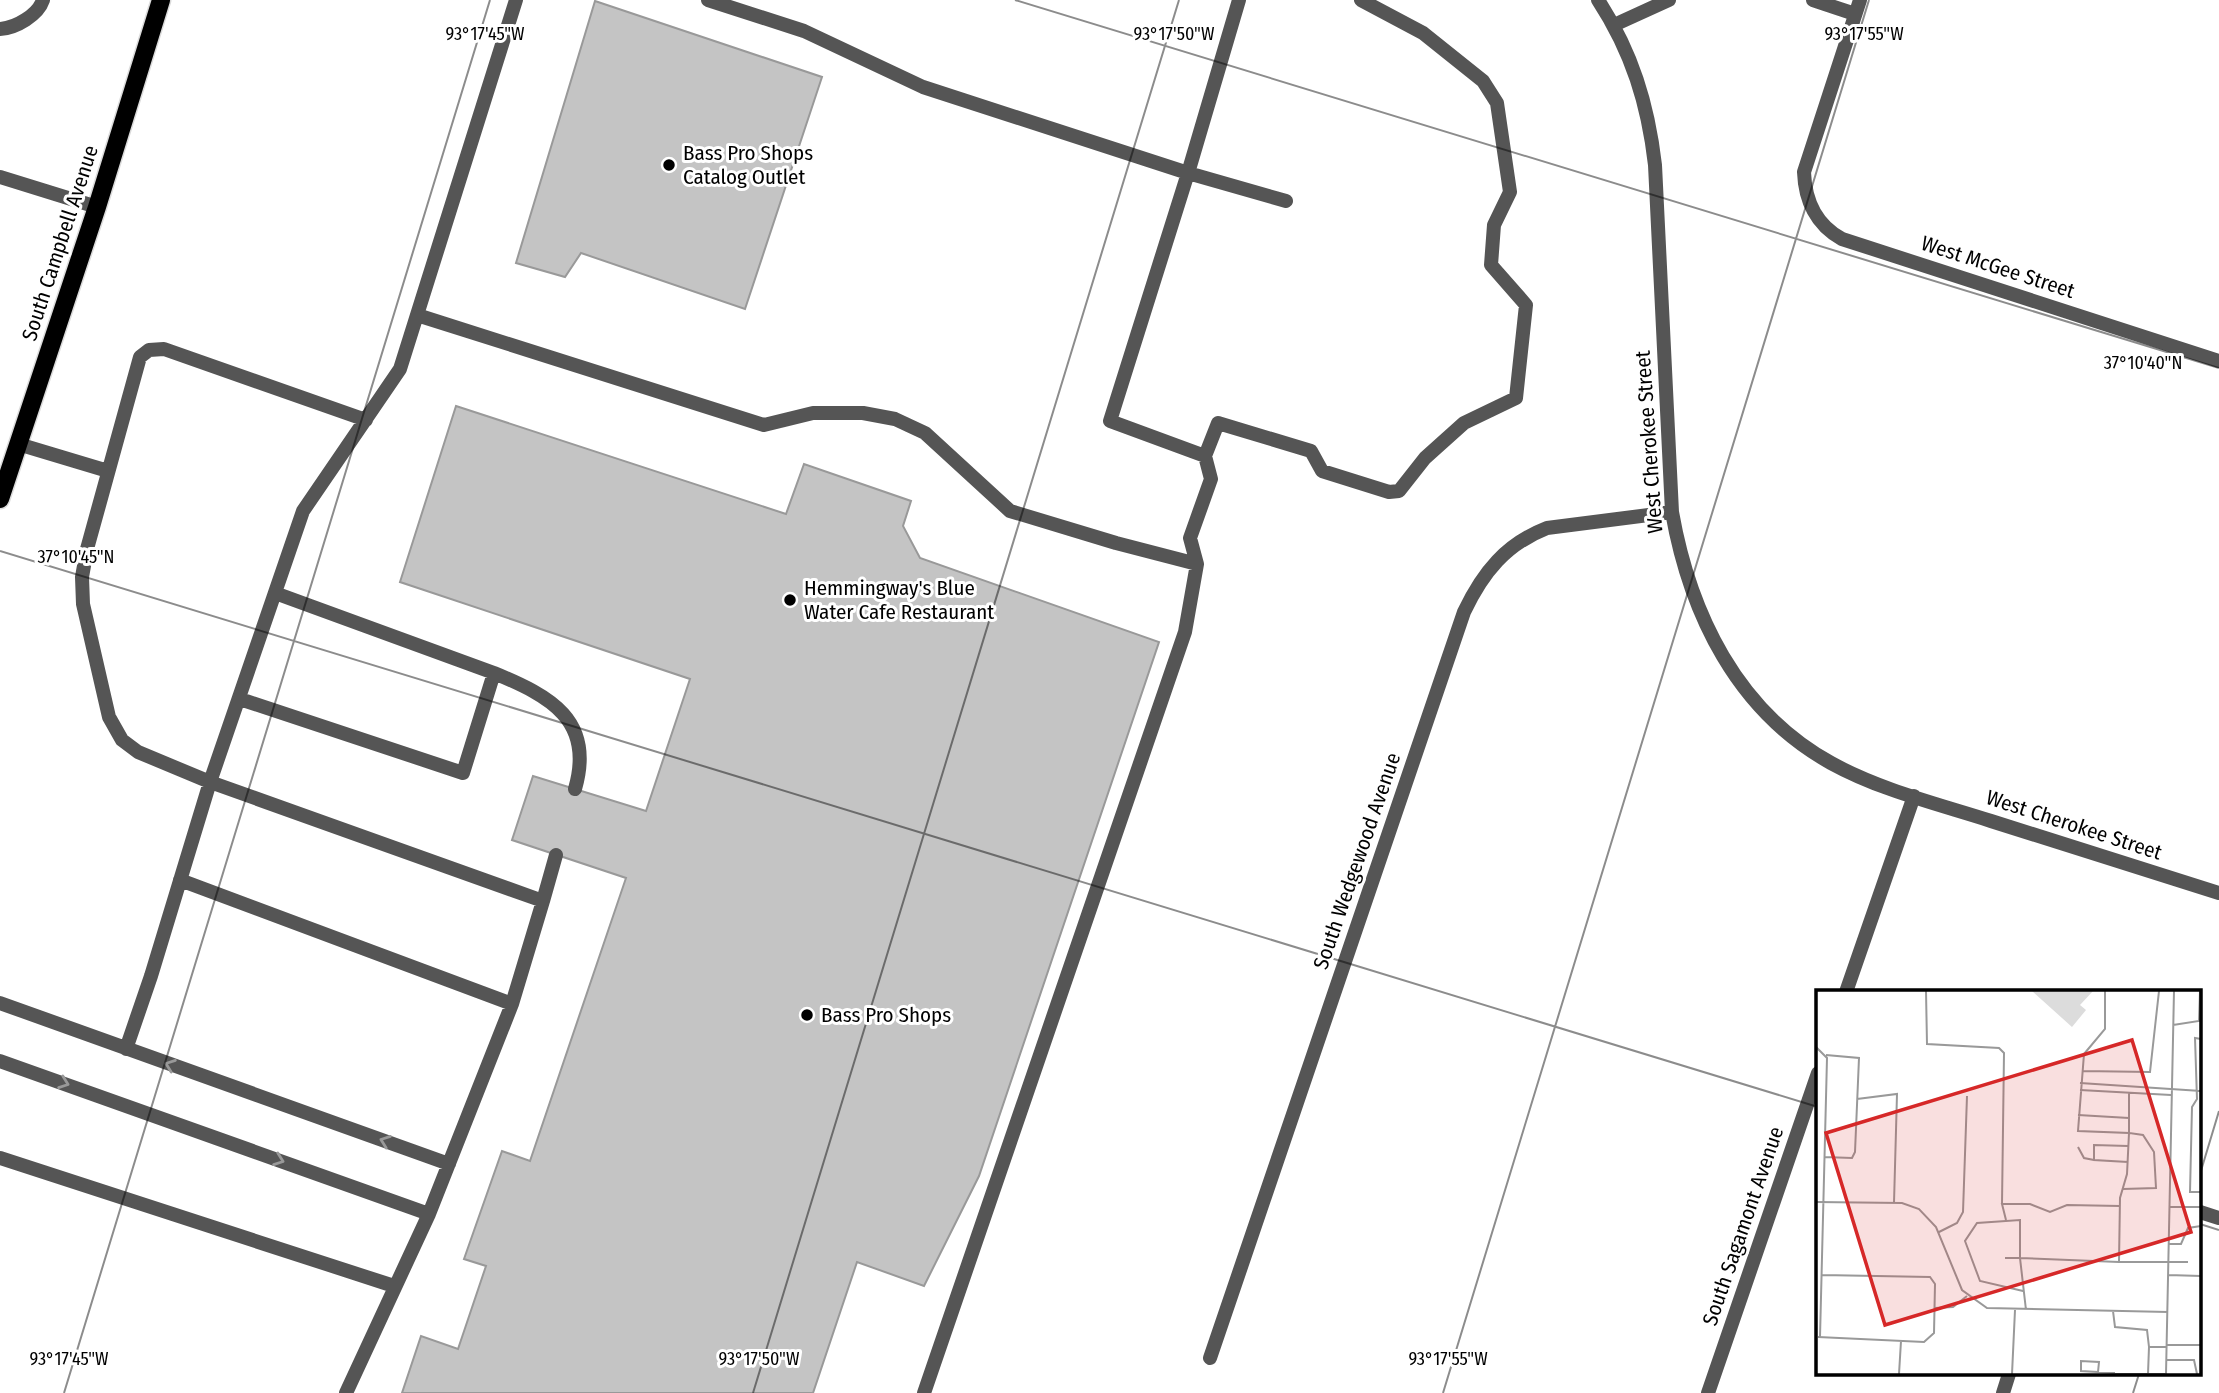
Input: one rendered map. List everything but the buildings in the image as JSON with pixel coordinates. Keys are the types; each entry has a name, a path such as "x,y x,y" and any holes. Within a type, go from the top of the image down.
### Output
{"main road":[{"name":"South Campbell Avenue","path":"0,499 97,207 161,0"}],"street":[{"path":"0,29 10,29 40,9 43,0"},
{"path":"126,1049 210,782 303,511 400,369 516,0"},
{"path":"708,0 804,31 923,87 1188,173 1286,201"},
{"path":"1205,456 1110,421 1240,0"},
{"path":"924,1393 1185,632 1196,564 1190,538 1211,479 1205,456 1218,423 1311,451 1322,471 1389,492 1399,491 1425,458 1464,423 1516,398 1526,305 1491,265 1494,225 1510,192 1497,103 1483,81 1423,33 1360,0"},
{"name":"West Cherokee Street","path":"1598,0 1614,25 1638,79 1652,136 1672,512 1682,560 1701,617 1717,648 1756,703 1804,747 1832,764 1913,796 2219,893"},
{"path":"1614,25 1668,0"},
{"path":"1813,0 1858,7"},
{"name":"West McGee Street","path":"1858,7 1804,172 1807,196 1817,218 1833,234 2219,361"},
{"path":"0,177 97,207"},
{"path":"417,315 764,425 813,413 863,413 895,419 925,433 1010,511 1116,544 1196,564"},
{"path":"366,420 164,349 149,350 140,357 87,549 82,577 83,604 109,717 122,740 138,752 210,782 543,901"},
{"path":"18,444 108,471"},
{"name":"South Wedgewood Avenue","path":"1210,1358 1464,612 1474,592 1498,558 1530,534 1547,528 1672,512"},
{"path":"275,593 525,685 557,705 575,733 581,768 575,789"},
{"path":"240,699 463,773 494,673"},
{"path":"1847,990 1913,796"},
{"path":"346,1393 429,1214 512,1004 556,855"},
{"path":"180,880 512,1004"},
{"path":"0,1003 449,1164"},
{"path":"0,1061 429,1214"},
{"name":"South Sagamont Avenue","path":"1708,1393 1816,1079"},
{"path":"0,1158 394,1286"},
{"path":"2202,1213 2219,1218"},
{"path":"2003,1393 2008,1376"}],"place":[{"name":"Bass Pro Shops Catalog Outlet","path":"669,165"},
{"name":"Hemmingway's Blue Water Cafe Restaurant","path":"790,600"},
{"name":"Bass Pro Shops","path":"807,1015"}]}
